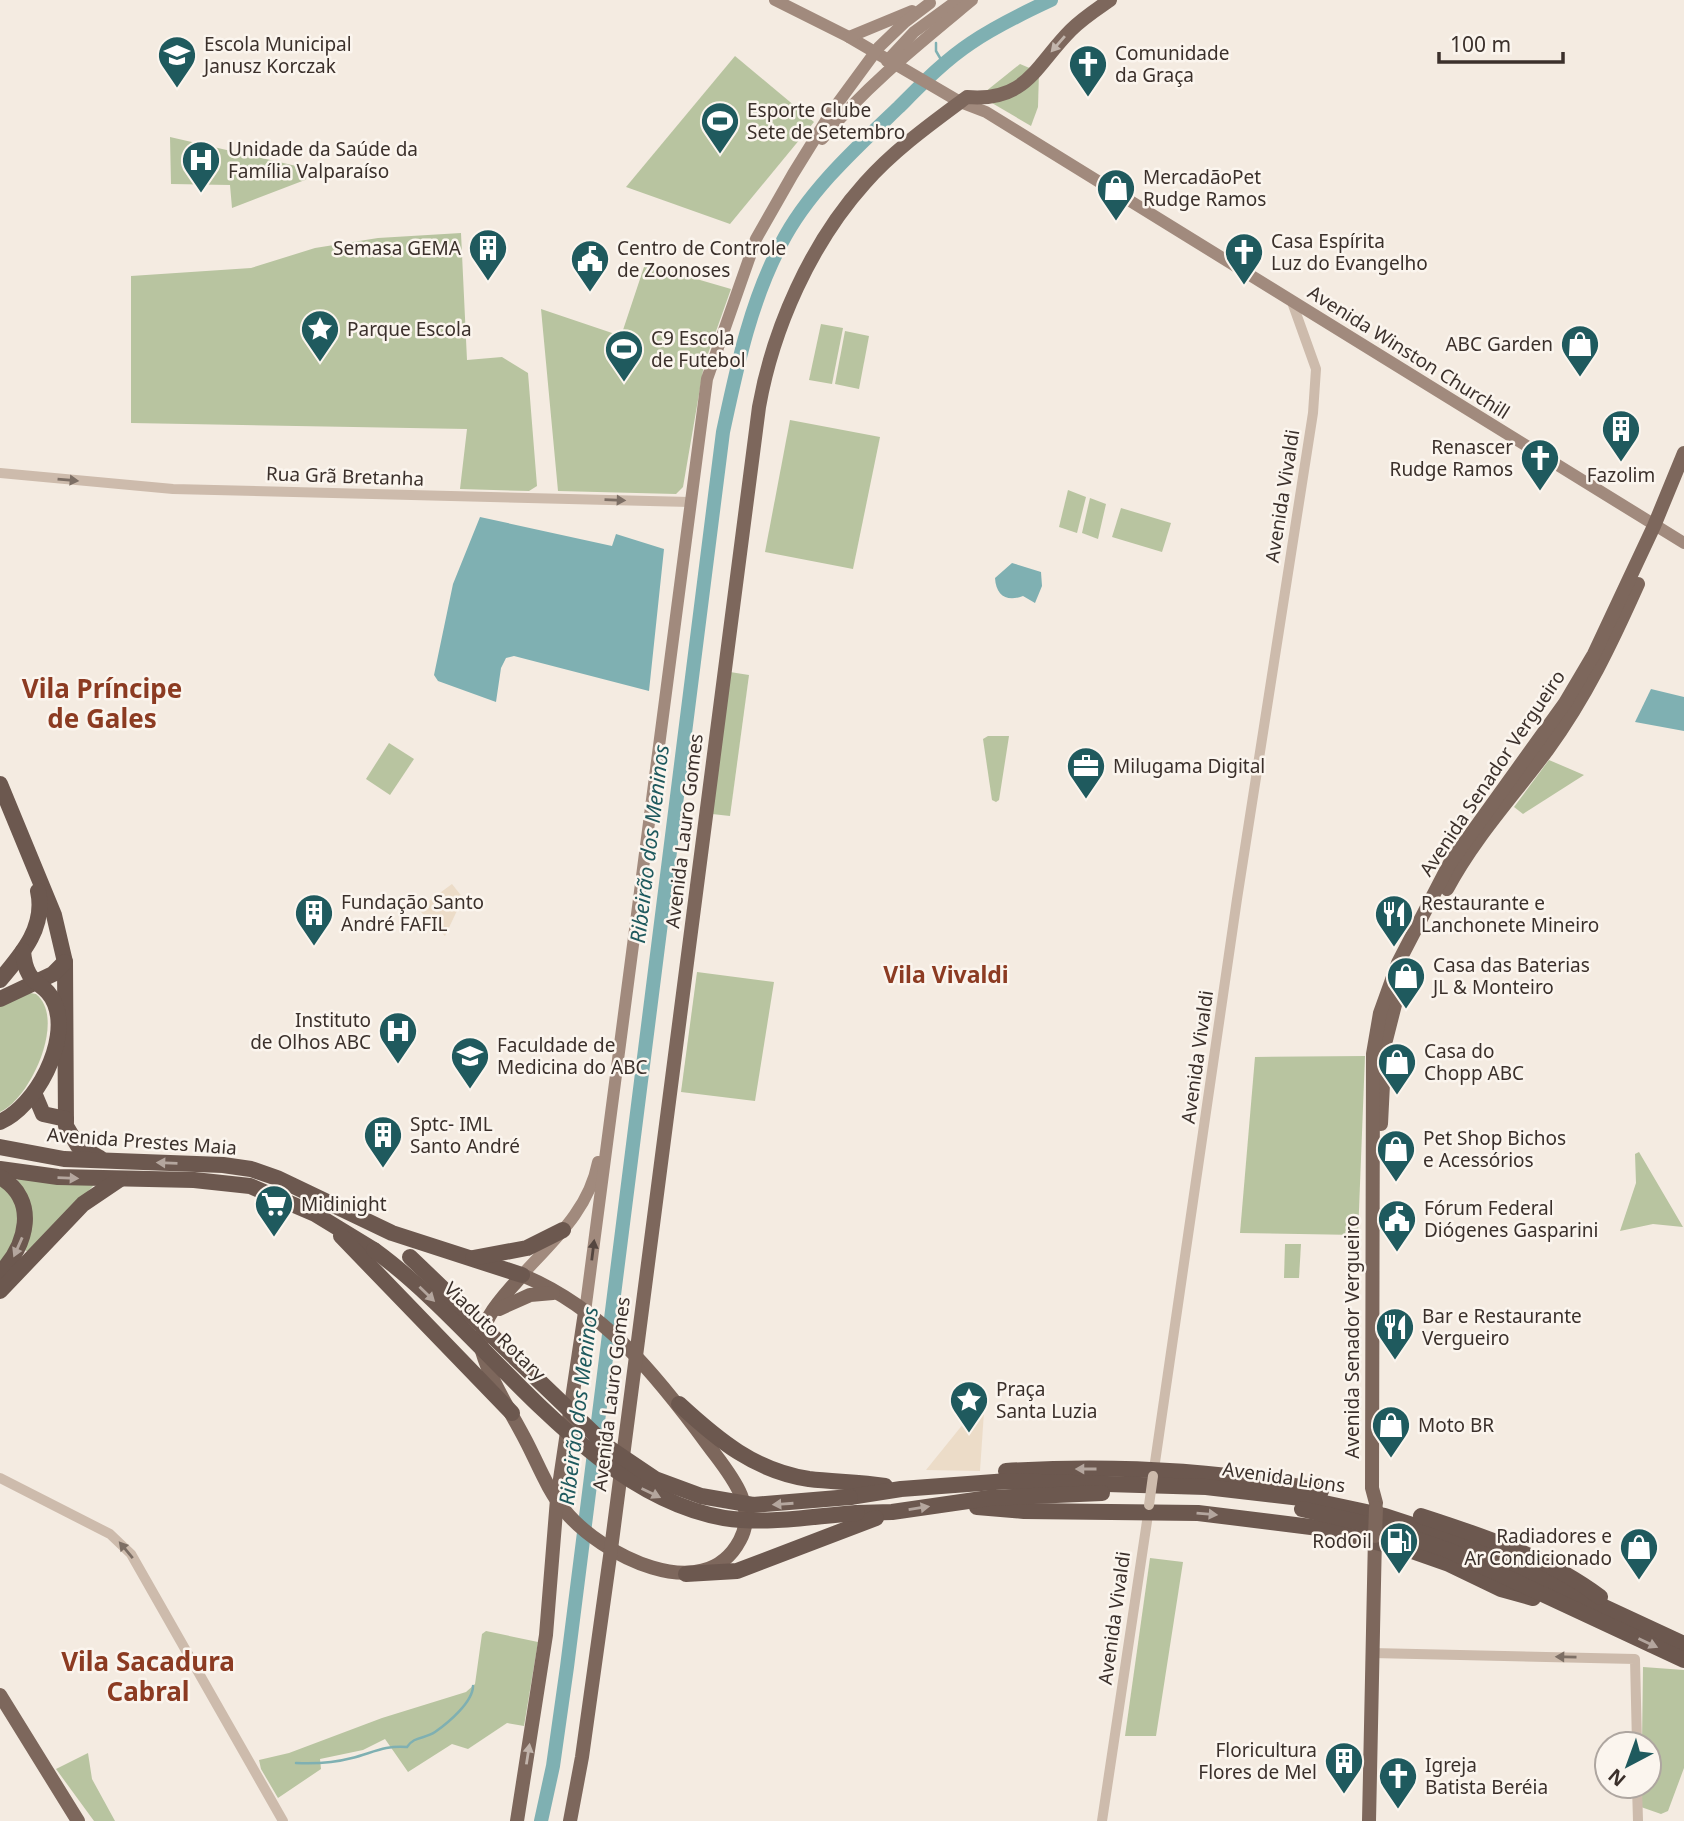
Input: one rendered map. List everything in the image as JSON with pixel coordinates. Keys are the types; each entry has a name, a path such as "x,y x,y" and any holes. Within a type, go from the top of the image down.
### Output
{"highway":[{"path":"0,784 32,868 54,915 64,955 68,1131 78,1146 111,1163"},
{"path":"3,973 32,937 41,906 32,868"},
{"path":"32,937 49,940 64,955"},
{"path":"0,1122 35,1095 52,1057 57,1013 53,1000 34,983 24,967 23,951"},
{"path":"0,999 52,974 64,955"},
{"path":"35,1095 43,1114 66,1119"},
{"name":"Avenida Prestes Maia","path":"0,1147 37,1156 111,1163 223,1165 251,1169 277,1178 355,1217"},
{"name":"Avenida Prestes Maia","path":"0,1169 58,1177 194,1180 250,1186 275,1194 328,1222"},
{"path":"0,1177 16,1189 22,1198 26,1222 17,1252 0,1273"},
{"path":"0,1291 83,1204 120,1179"},
{"path":"355,1217 391,1233 522,1275"},
{"name":"Viaduto Rotary","path":"355,1217 410,1256 609,1448 655,1479 701,1496 743,1504 780,1504 850,1497"},
{"path":"328,1222 512,1413"},
{"name":"Viaduto Rotary","path":"328,1222 374,1251 416,1284 589,1450 632,1483 686,1507 738,1520 774,1520 857,1513"},
{"path":"468,1259 527,1248 563,1230"},
{"path":"679,1404 728,1447 767,1468 809,1479 901,1489"},
{"path":"942,1486 1000,1471 1154,1472 1270,1480 1467,1531 1539,1561 1580,1582 1628,1618"},
{"name":"Avenida Lions","path":"850,1497 901,1489 1008,1481 1206,1487 1346,1506 1464,1542 1684,1644"},
{"name":"Avenida Lions","path":"857,1513 892,1512 1031,1495 1134,1493 1231,1499 1285,1506 1384,1528 1450,1551 1684,1660"},
{"path":"947,1504 1024,1511 1149,1507 1266,1520 1375,1538 1449,1564 1501,1589 1567,1606"},
{"path":"686,1574 705,1575 737,1571 892,1512"}],"main road":[{"name":"Avenida Winston Churchill","path":"775,0 894,60 958,96 1684,543"},
{"path":"793,174 841,116 894,60 914,32 958,0"},
{"path":"894,60 972,0"},
{"path":"958,96 988,99 1017,88 1029,79 1071,30 1110,0"},
{"path":"849,37 934,2"},
{"path":"793,174 832,111 876,51 934,2"},
{"name":"Avenida Lauro Gomes","path":"561,1821 573,1755 602,1543 757,378 769,334 788,290 811,243 837,203 871,164 958,96"},
{"name":"Avenida Lauro Gomes","path":"517,1821 546,1635 563,1451 585,1312 707,379 756,239 793,174"},
{"name":"Avenida Senador Vergueiro","path":"1463,854 1518,787 1545,742 1594,679 1658,528 1684,453"},
{"name":"Avenida Senador Vergueiro","path":"1658,528 1684,477"},
{"name":"Avenida Senador Vergueiro","path":"1370,1821 1375,1538 1376,1506 1380,1490 1381,1141 1385,1044 1396,994 1463,854 1521,763 1545,742"},
{"path":"1518,787 1521,763"},
{"name":"Avenida Lauro Gomes","path":"522,1275 583,1204 597,1170 611,1104"},
{"path":"597,1170 601,1188"},
{"path":"522,1275 585,1312 628,1348 679,1404 737,1486 746,1516 743,1534 730,1555 715,1566 686,1574 644,1565 602,1543 572,1519 557,1499 534,1456 482,1351 482,1330 491,1314 522,1275"},
{"path":"491,1314 530,1295 554,1293"},
{"path":"534,1456 550,1461 563,1451"},
{"path":"553,1539 561,1524 572,1519"},
{"name":"Avenida Lauro Gomes","path":"570,1821 582,1757 602,1543"},
{"path":"0,1695 78,1821"},
{"path":"0,1709 68,1821"}],"street":[{"name":"Avenida Vivaldi","path":"1102,1821 1237,899 1312,413 1316,369 1292,302"},
{"name":"Rua Grã Bretanha","path":"0,473 173,489 690,502"},
{"path":"0,1478 116,1538 131,1554 282,1821"},
{"path":"1372,1653 1634,1659 1637,1730"},
{"path":"1637,1800 1637,1821"}],"green space":[{"name":"Esporte Clube Sete de Setembro","path":"735,56 814,122 730,224 626,187"},
{"path":"1020,64 1039,72 1038,107 1031,126 980,96"},
{"path":"170,137 305,168 308,176 305,180 232,208 230,185 171,184"},
{"name":"Parque Escola","path":"461,233 467,360 502,357 528,373 537,486 529,491 460,489 467,429 131,423 131,276 251,268 315,248 378,238"},
{"name":"C9 Escola de Futebol","path":"645,264 731,289 704,365 683,487 676,494 558,491 541,309 621,336"},
{"path":"821,324 843,328 832,384 809,380"},
{"path":"845,331 869,336 859,389 835,384"},
{"path":"790,420 880,437 853,569 765,552"},
{"path":"1068,490 1086,497 1077,533 1059,527"},
{"path":"1090,498 1106,504 1098,539 1082,533"},
{"path":"1121,508 1171,523 1162,552 1112,537"},
{"path":"730,672 749,675 730,816 712,814"},
{"path":"988,736 1009,736 999,800 996,802 992,800 983,739"},
{"path":"389,743 414,759 390,795 366,779"},
{"path":"1549,760 1584,775 1523,814 1514,807"},
{"path":"697,972 774,982 755,1101 681,1092"},
{"path":"24,992 36,994 45,1006 48,1021 46,1039 41,1058 23,1092 0,1112 0,1004"},
{"path":"1365,1056 1358,1235 1240,1233 1255,1057"},
{"path":"1639,1152 1683,1227 1653,1224 1620,1231 1636,1183 1635,1154"},
{"path":"16,1177 94,1185 29,1252 24,1250 26,1194"},
{"path":"0,1181 18,1199 19,1235 0,1263"},
{"path":"1285,1244 1301,1244 1299,1278 1284,1278"},
{"path":"1150,1558 1183,1562 1156,1736 1125,1736"},
{"path":"486,1631 538,1642 524,1726 507,1723 468,1749 452,1744 408,1772 385,1739 363,1750 320,1759 321,1769 278,1798 261,1769 259,1760 289,1753 382,1718 466,1692 475,1684 482,1634"},
{"path":"1643,1667 1684,1670 1684,1768 1668,1811 1661,1814 1641,1807 1641,1800 1663,1800 1663,1730 1642,1730"},
{"path":"88,1753 92,1779 115,1821 94,1821 56,1769"}],"shaded area":[{"path":"452,884 463,898 445,936 418,909"},
{"name":"Praça Santa Luzia","path":"985,1397 980,1471 926,1470"}],"water":[{"path":"480,517 612,546 616,534 664,549 649,691 514,656 506,658 501,668 496,702 438,681 434,675 453,584"},
{"path":"1012,563 1041,572 1042,586 1035,603 1023,596 1007,598 1000,593 995,578"},
{"path":"1651,689 1684,697 1684,731 1635,722"}],"waterway":[{"name":"Ribeirão dos Meninos","path":"541,1821 553,1766 567,1667 723,432 746,336 761,289 781,244 805,206 834,171 952,57 990,31 1051,0"},
{"path":"936,43 936,51 943,63"},
{"path":"296,1763 331,1762 385,1748 407,1747 413,1741 435,1732 453,1718 469,1699 473,1686"}],"place":[{"name":"Escola Municipal Janusz Korczak","path":"177,89"},
{"name":"Comunidade da Graça","path":"1088,98"},
{"name":"Esporte Clube Sete de Setembro","path":"720,155"},
{"name":"Unidade da Saúde da Família Valparaíso","path":"201,194"},
{"name":"MercadãoPet Rudge Ramos","path":"1116,222"},
{"name":"Semasa GEMA","path":"488,282"},
{"name":"Casa Espírita Luz do Evangelho","path":"1244,286"},
{"name":"Centro de Controle de Zoonoses","path":"590,293"},
{"name":"Parque Escola","path":"320,363"},
{"name":"ABC Garden","path":"1580,378"},
{"name":"C9 Escola de Futebol","path":"624,383"},
{"name":"Fazolim","path":"1621,463"},
{"name":"Renascer Rudge Ramos","path":"1540,492"},
{"name":"Milugama Digital","path":"1086,800"},
{"name":"Fundação Santo André FAFIL","path":"314,947"},
{"name":"Restaurante e Lanchonete Mineiro","path":"1394,948"},
{"name":"Casa das Baterias JL & Monteiro","path":"1406,1010"},
{"name":"Instituto de Olhos ABC","path":"398,1065"},
{"name":"Faculdade de Medicina do ABC","path":"470,1090"},
{"name":"Casa do Chopp ABC","path":"1397,1096"},
{"name":"Sptc- IML Santo André","path":"383,1169"},
{"name":"Pet Shop Bichos e Acessórios","path":"1396,1183"},
{"name":"Midinight","path":"274,1238"},
{"name":"Fórum Federal Diógenes Gasparini","path":"1397,1253"},
{"name":"Bar e Restaurante Vergueiro","path":"1395,1361"},
{"name":"Praça Santa Luzia","path":"969,1434"},
{"name":"Moto BR","path":"1391,1459"},
{"name":"RodOil","path":"1399,1575"},
{"name":"Radiadores e Ar Condicionado","path":"1639,1581"},
{"name":"Floricultura Flores de Mel","path":"1344,1795"},
{"name":"Igreja Batista Beréia","path":"1398,1810"}],"district":[{"name":"Vila Príncipe de Gales","path":"102,704"},
{"name":"Vila Vivaldi","path":"946,975"},
{"name":"Vila Sacadura Cabral","path":"148,1677"}]}
